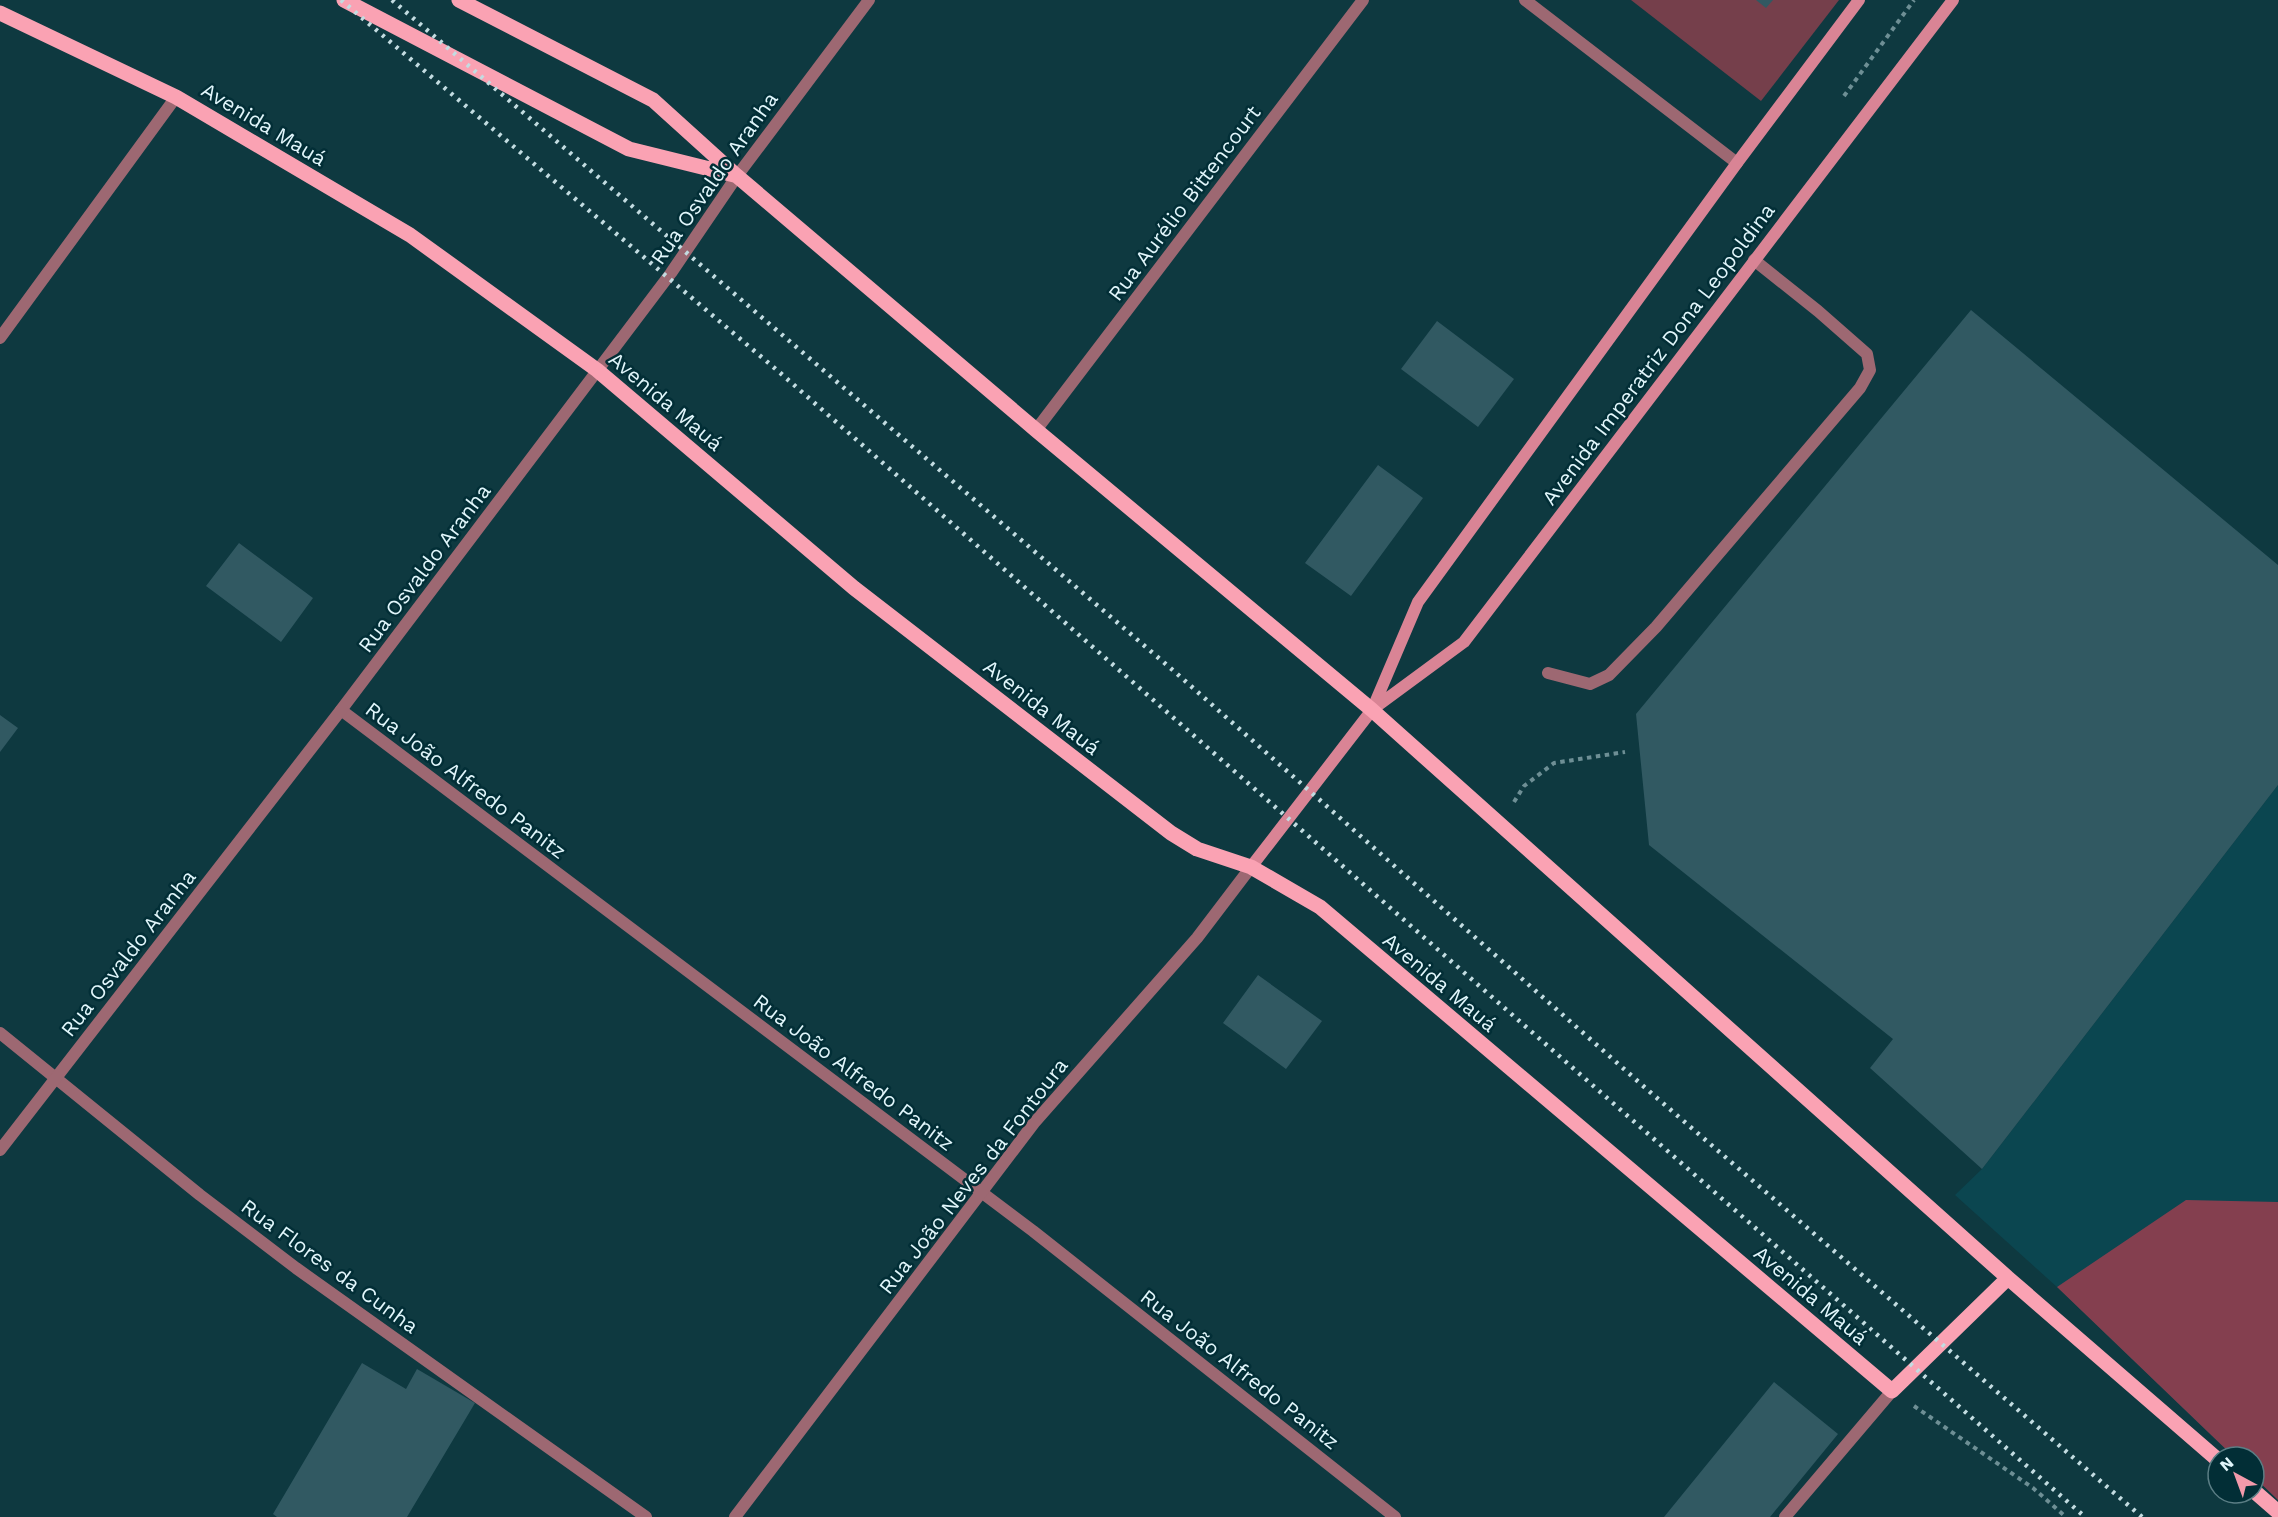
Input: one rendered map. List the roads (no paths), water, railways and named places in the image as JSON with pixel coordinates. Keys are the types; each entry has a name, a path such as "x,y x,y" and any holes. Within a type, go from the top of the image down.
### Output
{"main road":[{"path":"344,0 629,149 736,176"},
{"path":"459,0 653,100 736,176 1372,710 2008,1278 2206,1450"},
{"name":"Avenida Imperatriz Dona Leopoldina","path":"1251,867 1372,710 1418,602 1737,163 1859,0"},
{"name":"Avenida Imperatriz Dona Leopoldina","path":"1372,710 1464,642 1953,0"},
{"name":"Avenida Mauá","path":"0,13 176,97 410,235 597,370 854,588 1171,833 1197,849 1251,867 1320,907 1892,1391"},
{"path":"1892,1391 2008,1278"},
{"path":"2266,1502 2278,1512"}],"street":[{"name":"Rua Osvaldo Aranha","path":"0,1150 341,710 671,273 736,176 869,0"},
{"name":"Rua Aurélio Bittencourt","path":"1036,430 1363,0"},
{"path":"1526,0 1737,163"},
{"path":"0,338 176,97"},
{"path":"1548,673 1590,684 1609,675 1656,627 1860,388 1870,370 1867,354 1754,260"},
{"name":"Rua João Alfredo Panitz","path":"341,710 981,1192 1395,1517"},
{"name":"Rua João Neves da Fontoura","path":"735,1517 1034,1123 1197,938 1251,867"},
{"name":"Rua Flores da Cunha","path":"0,1033 200,1195 296,1268 646,1517"},
{"path":"1785,1517 1892,1391"}],"railway":[{"path":"341,0 778,371 2085,1517"},
{"path":"392,0 1175,672 1650,1092 2142,1517"}]}
